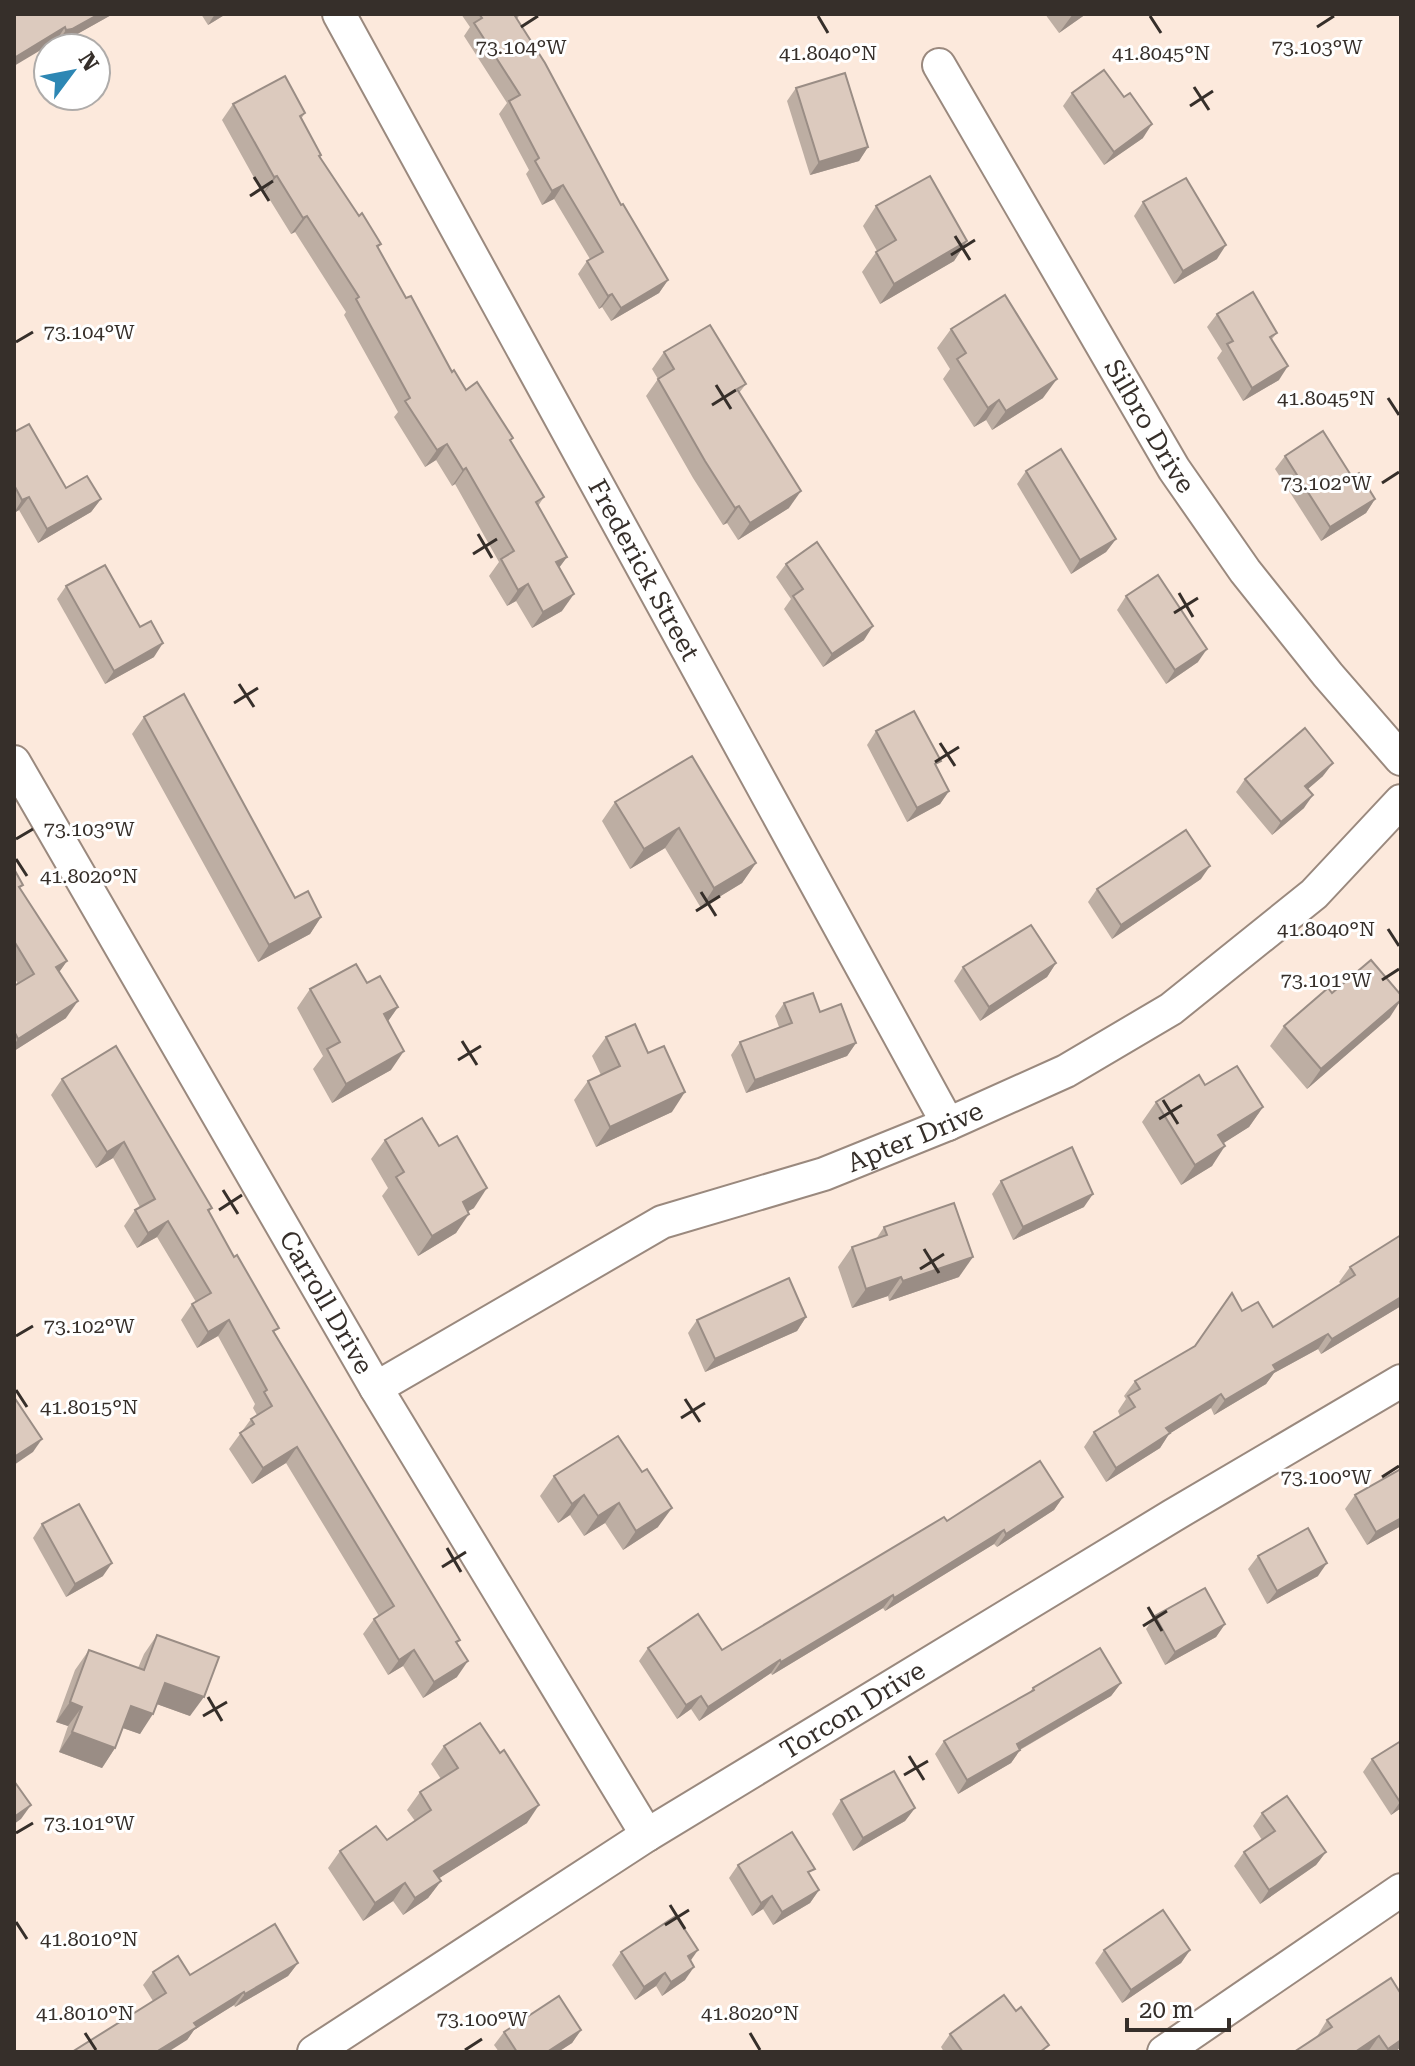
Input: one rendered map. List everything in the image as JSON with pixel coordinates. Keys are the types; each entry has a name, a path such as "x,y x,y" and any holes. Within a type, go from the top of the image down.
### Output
{"street":[{"name":"Frederick Street","path":"339,14 948,1124"},
{"name":"Silbro Drive","path":"939,65 1174,469 1263,594 1401,759"},
{"name":"Carroll Drive","path":"14,762 376,1388 647,1835"},
{"name":"Apter Drive","path":"376,1388 662,1222 824,1174 948,1124 1066,1071 1171,1009 1314,894 1401,801"},
{"name":"Torcon Drive","path":"314,2052 647,1835 1172,1516 1401,1381"},
{"path":"1164,2052 1401,1890"}],"building":[{"path":"14,14 99,14 72,29 66,30 65,27 57,32 32,32 32,47 14,58"},
{"path":"479,14 519,14 515,16 545,63 621,205 668,280 621,308 612,294 608,296 587,261 603,252 563,185 552,191 535,161 539,158 509,101 520,95 474,23 482,18"},
{"path":"1104,70 1124,97 1130,93 1152,124 1114,152 1072,93"},
{"path":"845,73 868,147 819,162 796,88"},
{"path":"285,76 305,113 300,116 319,156 381,244 377,246 406,298 411,296 452,372 454,370 466,390 477,382 513,438 510,440 544,497 536,502 567,557 556,562 574,594 543,612 528,584 518,590 501,559 514,551 466,468 463,470 447,444 437,450 405,401 410,398 356,299 359,297 307,216 303,218 277,176 274,177 233,104"},
{"path":"930,176 967,241 894,284 876,252 896,240 876,206"},
{"path":"1186,178 1226,245 1183,271 1143,202"},
{"path":"1253,292 1277,333 1270,337 1288,366 1252,388 1227,344 1233,341 1217,314"},
{"path":"1005,295 1057,379 1006,411 999,400 988,408 957,359 966,353 951,329"},
{"path":"710,325 746,384 737,389 801,491 750,523 739,506 735,508 658,379 674,369 664,352"},
{"path":"29,424 66,488 87,476 101,499 47,529 29,497 22,500 14,485 14,432"},
{"path":"1323,431 1352,477 1359,473 1375,499 1330,527 1285,456"},
{"path":"1061,449 1116,539 1080,560 1026,471"},
{"path":"817,542 873,626 832,654 793,596 803,589 786,564"},
{"path":"105,565 140,627 151,621 163,643 114,671 66,586"},
{"path":"1158,575 1207,649 1175,670 1126,596"},
{"path":"184,694 295,898 308,891 321,917 269,945 144,717"},
{"path":"914,711 941,761 935,764 949,791 917,808 876,731"},
{"path":"1305,728 1333,763 1305,786 1313,795 1281,822 1245,779"},
{"path":"692,756 756,863 714,888 679,828 644,849 615,802"},
{"path":"1186,830 1210,866 1121,925 1097,889"},
{"path":"14,869 23,885 19,887 67,961 56,967 78,1001 18,1039 14,1031 14,986 34,974 14,941"},
{"path":"1031,925 1056,963 989,1007 963,967"},
{"path":"1371,960 1401,995 1401,1000 1321,1069 1284,1026 1328,988 1332,993"},
{"path":"356,964 367,983 380,976 398,1007 384,1014 404,1051 346,1084 327,1049 340,1042 310,989"},
{"path":"813,993 820,1012 841,1004 856,1043 755,1080 740,1042 792,1023 784,1003"},
{"path":"635,1024 648,1053 664,1046 685,1092 610,1127 588,1081 620,1066 606,1037"},
{"path":"116,1046 212,1208 208,1210 234,1257 237,1255 279,1328 273,1331 460,1640 456,1642 468,1661 434,1682 414,1650 399,1660 374,1619 394,1606 297,1447 263,1468 240,1433 254,1424 251,1419 272,1406 264,1392 267,1390 229,1320 208,1332 192,1304 211,1293 168,1221 148,1233 135,1210 155,1199 124,1142 107,1152 62,1079"},
{"path":"1237,1066 1263,1107 1218,1135 1225,1146 1195,1165 1156,1102 1199,1075 1205,1085"},
{"path":"422,1118 439,1146 457,1136 487,1188 463,1202 469,1214 432,1236 396,1177 404,1172 385,1140"},
{"path":"1072,1147 1093,1194 1023,1227 1001,1181"},
{"path":"954,1203 973,1257 903,1281 901,1277 866,1289 852,1247 887,1235 884,1227"},
{"path":"1401,1235 1401,1297 1332,1339 1328,1334 1273,1365 1276,1370 1225,1400 1221,1394 1166,1428 1170,1433 1116,1468 1094,1432 1135,1407 1128,1396 1140,1389 1135,1381 1195,1346 1232,1293 1242,1311 1258,1302 1273,1327 1355,1275 1350,1267"},
{"path":"789,1278 806,1317 715,1359 697,1320"},
{"path":"14,1397 42,1439 14,1457"},
{"path":"618,1436 642,1472 647,1469 672,1508 636,1531 619,1503 598,1516 584,1495 572,1504 554,1476"},
{"path":"1040,1461 1063,1497 1006,1534 1004,1530 894,1598 893,1595 780,1660 708,1707 701,1696 686,1705 648,1648 698,1614 722,1650 944,1517 947,1521"},
{"path":"1401,1469 1401,1518 1376,1532 1355,1495"},
{"path":"79,1504 112,1563 75,1584 42,1524"},
{"path":"1308,1528 1327,1563 1277,1591 1258,1556"},
{"path":"1205,1588 1225,1624 1175,1652 1155,1616"},
{"path":"157,1635 219,1657 204,1697 165,1683 153,1714 131,1706 115,1748 72,1732 82,1707 70,1702 89,1650 144,1670"},
{"path":"1100,1648 1121,1683 1017,1744 1020,1750 967,1780 944,1741"},
{"path":"480,1723 500,1753 504,1750 539,1805 434,1871 441,1881 415,1898 405,1883 375,1903 340,1851 376,1826 387,1840 431,1810 420,1792 458,1768 444,1746"},
{"path":"1401,1741 1401,1801 1400,1802 1372,1759"},
{"path":"894,1771 915,1808 863,1838 841,1800"},
{"path":"14,1781 31,1805 14,1817"},
{"path":"1287,1796 1326,1852 1269,1890 1244,1852 1275,1831 1262,1813"},
{"path":"792,1832 815,1869 808,1872 819,1890 782,1912 772,1896 761,1903 738,1865"},
{"path":"1163,1910 1190,1950 1131,1990 1104,1950"},
{"path":"676,1916 698,1950 688,1956 694,1967 671,1982 665,1973 644,1987 621,1952"},
{"path":"275,1924 298,1963 194,2023 197,2027 156,2052 72,2052 166,1993 153,1972 178,1956 190,1975"},
{"path":"1391,1978 1401,1994 1401,2040 1388,2049 1379,2036 1355,2052 1294,2052 1332,2027 1327,2020"},
{"path":"1004,1995 1016,2011 1021,2007 1049,2045 1040,2052 963,2052 950,2034"},
{"path":"559,1996 581,2030 547,2052 517,2052 504,2032"}]}
